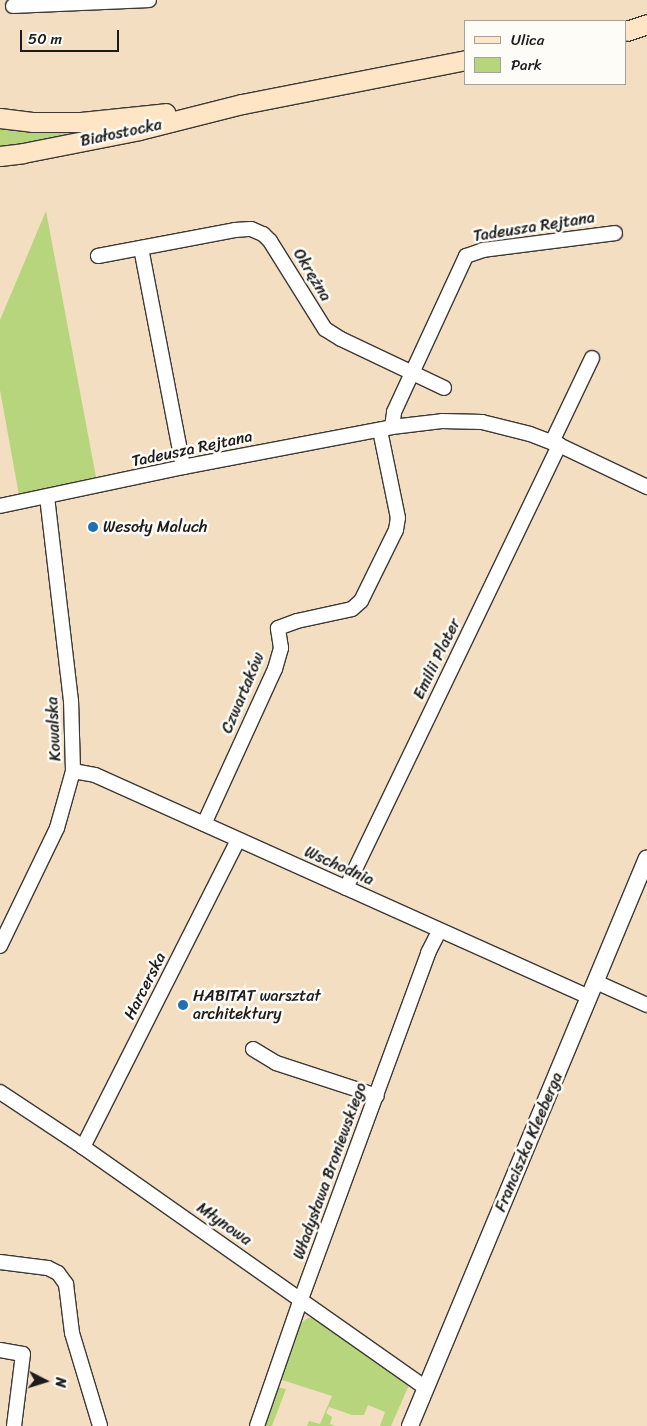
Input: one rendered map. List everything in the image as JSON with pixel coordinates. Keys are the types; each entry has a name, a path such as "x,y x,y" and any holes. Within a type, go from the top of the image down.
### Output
{"main road":[{"name":"Białostocka","path":"0,156 139,130 242,104 464,60"},
{"name":"Białostocka","path":"0,118 40,122 82,122 242,104"}],"street":[{"path":"13,6 149,0"},
{"name":"Okrężna","path":"98,256 235,230 251,229 263,234 270,241 324,328 341,339 444,388"},
{"name":"Tadeusza Rejtana","path":"386,428 466,256 483,250 615,233"},
{"path":"141,248 183,467"},
{"name":"Emilii Plater","path":"346,888 556,444 592,358"},
{"name":"Tadeusza Rejtana","path":"0,506 183,467 386,428 442,421 482,422 556,444 647,487"},
{"name":"Czwartaków","path":"204,824 275,669 281,648 278,628 296,621 352,609 361,602 396,530 398,518 386,428"},
{"name":"Kowalska","path":"0,946 6,916 57,828 73,771 71,702 46,497"},
{"name":"Wschodnia","path":"73,771 94,775 439,930 593,990 647,1005"},
{"name":"Harcerska","path":"83,1147 238,840"},
{"name":"Franciszka Kleeberga","path":"410,1426 647,858"},
{"name":"Władysława Broniewskiego","path":"256,1426 428,953 439,930"},
{"path":"253,1049 276,1063 377,1096"},
{"name":"Młynowa","path":"0,1092 83,1147 426,1388"},
{"path":"0,1262 48,1268 58,1273 66,1284 72,1334 100,1426"},
{"path":"0,1350 23,1354 14,1426"}],"green space":[{"path":"0,127 51,132 83,132 0,148"},
{"path":"46,211 96,477 19,495 0,390 0,320"},
{"path":"308,1318 317,1318 406,1381 409,1385 391,1426 380,1426 385,1412 368,1405 364,1415 352,1415 329,1407 326,1413 332,1417 330,1424 335,1426 307,1426 309,1421 320,1424 332,1396 279,1379 297,1326"},
{"path":"277,1387 286,1389 272,1426 263,1426"}],"place":[{"name":"Wesoły Maluch","path":"93,527"},
{"name":"HABITAT warsztat architektury","path":"183,1005"}]}
